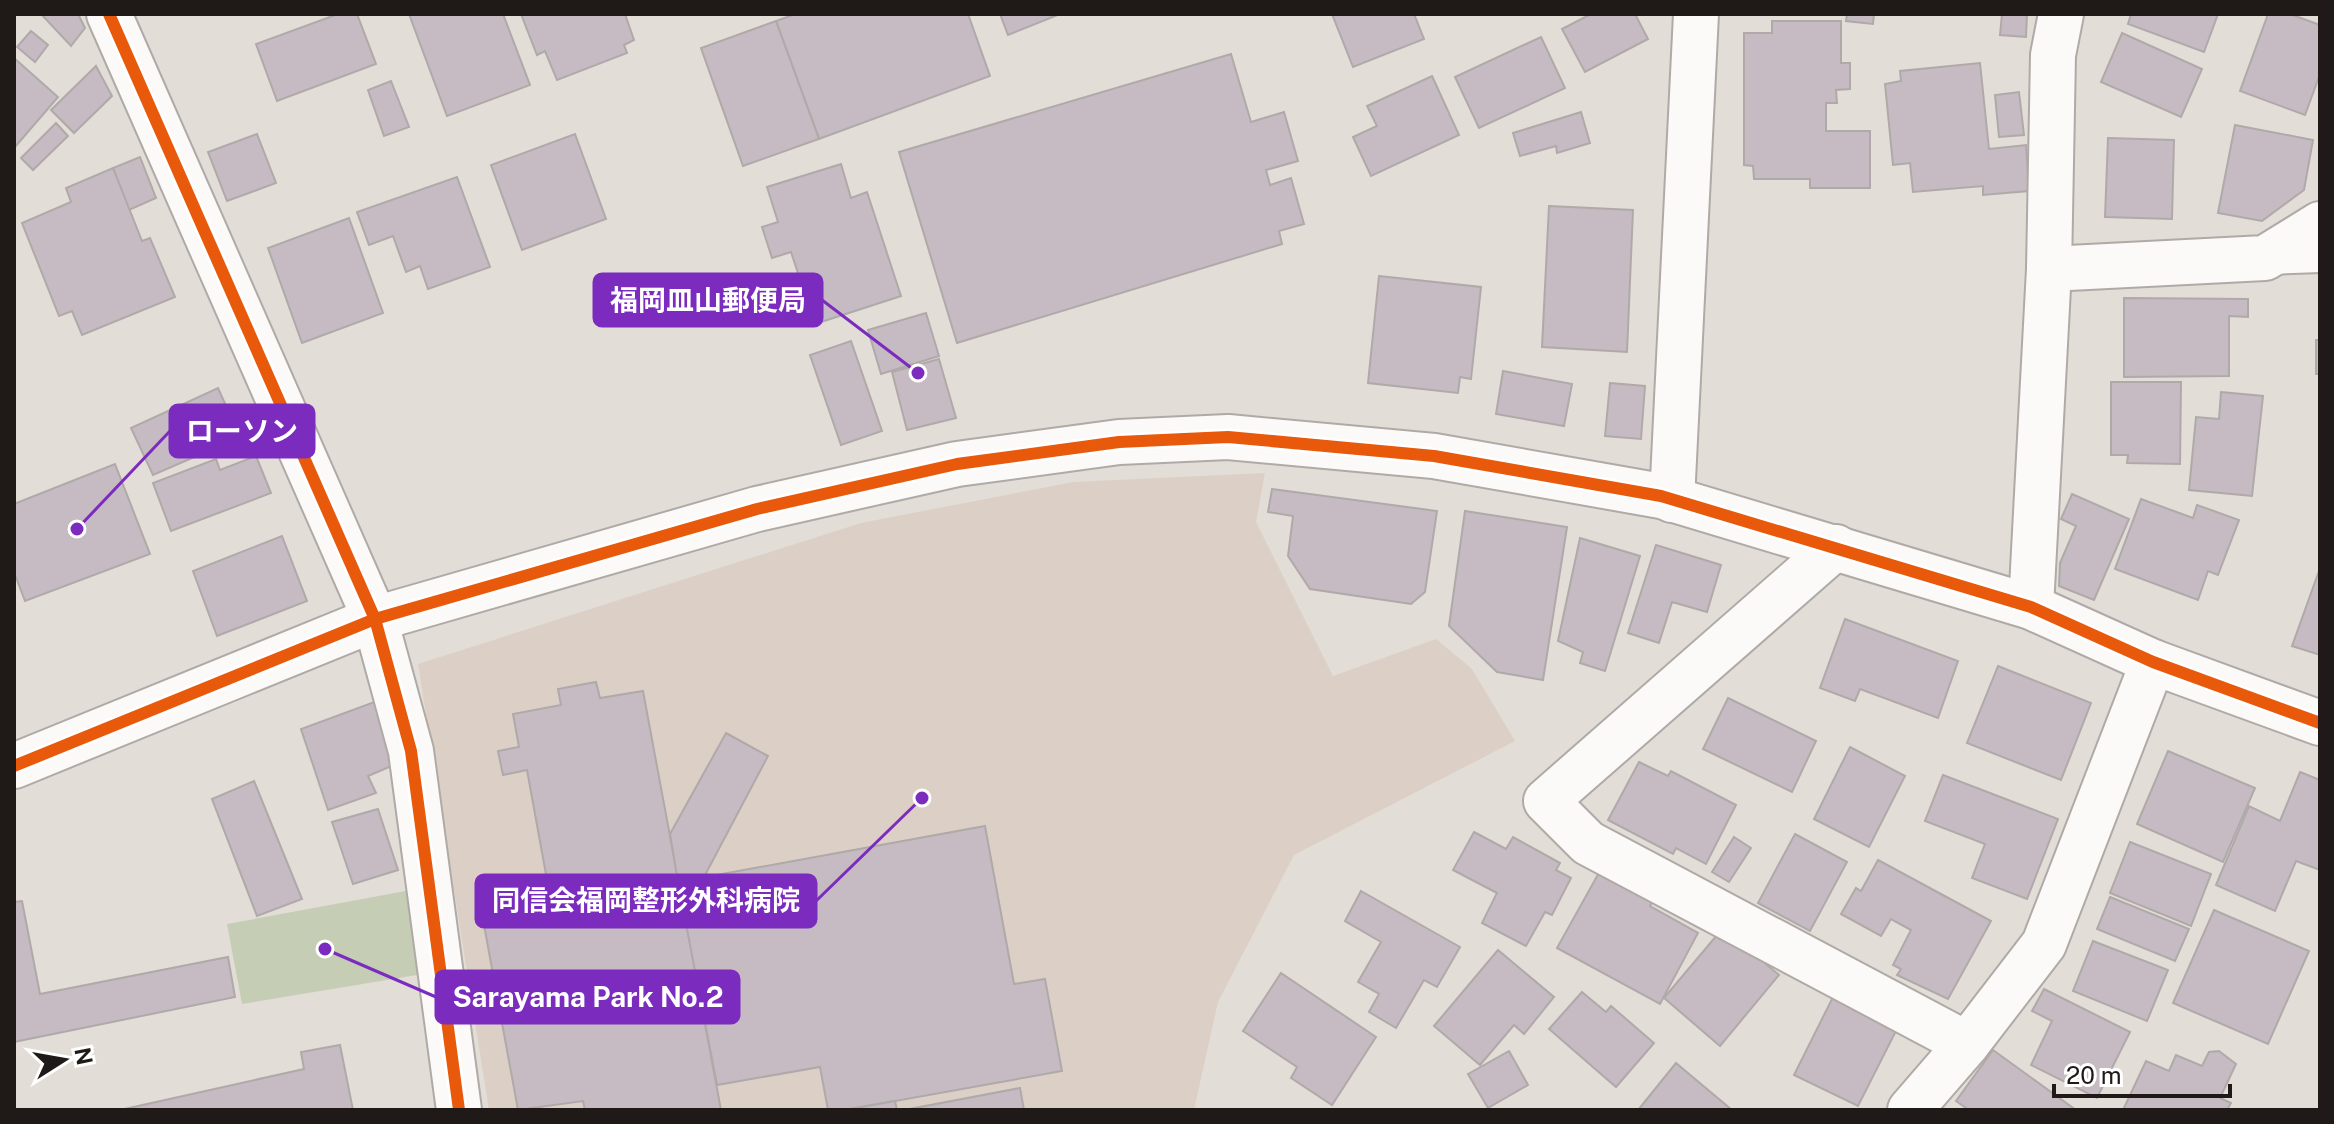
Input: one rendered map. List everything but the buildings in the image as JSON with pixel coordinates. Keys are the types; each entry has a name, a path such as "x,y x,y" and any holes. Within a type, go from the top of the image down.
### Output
{"street":[{"path":"109,14 375,619 411,751 459,1110"},
{"path":"2031,607 2049,269 2053,55 2061,14"},
{"path":"1672,500 1699,15"},
{"path":"2049,269 2265,258 2320,224"},
{"path":"14,766 375,619 757,509 957,464 1119,442 1228,437 1434,456 1672,500 2031,607 2153,662 2320,723"},
{"path":"1836,547 1546,801 1588,843 1967,1044"},
{"path":"1910,1110 1967,1044 2044,944 2153,662"}],"lane":[{"path":"2265,258 2320,256"}],"shaded area":[{"path":"1265,473 1256,522 1333,676 1436,639 1472,669 1515,741 1294,855 1218,1002 1194,1110 489,1110 418,664 861,523 1073,482"}],"green space":[{"path":"411,890 423,974 242,1004 227,924"}],"cycle path":[{"path":"109,14 375,619 411,751 459,1110"},
{"path":"14,766 375,619 757,509 957,464 1119,442 1228,437 1434,456 1661,496 2031,607 2153,662 2320,723"}],"place":[{"name":"福岡皿山郵便局","path":"918,373"},
{"name":"ローソン","path":"77,529"},
{"name":"同信会福岡整形外科病院","path":"922,798"},
{"name":"Sarayama Park No.2","path":"325,949"}]}
